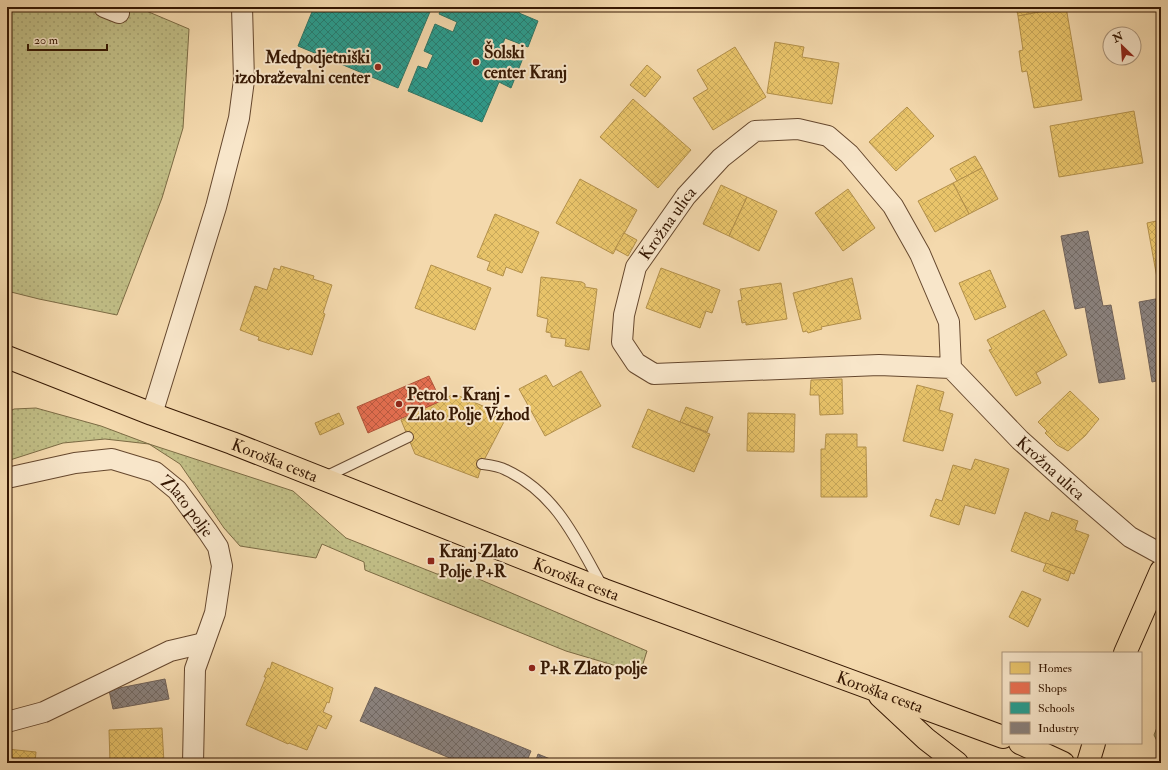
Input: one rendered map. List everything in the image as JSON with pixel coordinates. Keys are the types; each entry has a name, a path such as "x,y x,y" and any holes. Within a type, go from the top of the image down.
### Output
{"main road":[{"name":"Koroška cesta","path":"7,357 152,414 323,478 604,590 1002,737"},
{"path":"1125,652 1161,571"},
{"path":"873,690 926,739 957,763"},
{"path":"1022,744 1063,763"},
{"path":"1088,763 1094,744"}],"street":[{"path":"152,414 216,207 239,118 244,80 244,10"},
{"name":"Krožna ulica","path":"951,368 879,365 654,374 636,363 622,342 624,315 636,267 686,196 721,158 756,131 798,129 828,136 849,154 893,206 920,254 949,322 951,368 1020,440 1080,494 1130,537 1161,554"},
{"name":"Zlato polje","path":"7,478 75,463 112,459 155,472 177,490 218,547 222,566 215,613 195,668 193,763"},
{"path":"7,722 44,712 170,651 204,643"}],"lane":[{"path":"323,478 408,437"},
{"path":"482,464 506,469 539,490 565,520 604,590"}],"shaded area":[{"path":"7,7 137,7 189,29 183,128 162,198 117,315 7,291"},
{"path":"36,408 101,426 149,444 105,439 63,443 10,460 7,459 7,413 14,409"},
{"path":"149,444 293,491 346,538 437,574 467,574 647,651 640,673 566,651 365,570 364,562 322,544 316,558 240,546 224,528 180,464"},
{"path":"1161,724 1161,749 1154,735 1158,725"}],"building: Homes":[{"path":"885,7 909,7 886,11"},
{"path":"1016,7 1066,7 1018,16"},
{"path":"1066,7 1082,100 1034,108 1027,71 1022,72 1019,51 1023,50 1018,16"},
{"path":"775,42 804,47 802,57 839,63 832,104 767,93"},
{"path":"735,47 766,97 713,130 693,98 708,89 697,70"},
{"path":"647,65 661,77 645,97 630,85"},
{"path":"633,99 691,150 658,188 600,137"},
{"path":"907,107 934,136 896,171 869,142"},
{"path":"1134,111 1143,163 1059,177 1050,126"},
{"path":"975,156 982,168 957,181 950,169"},
{"path":"982,168 998,199 969,214 953,183"},
{"path":"580,179 637,210 613,254 556,223"},
{"path":"953,183 969,214 935,232 918,201"},
{"path":"721,185 747,197 729,236 703,224"},
{"path":"848,189 875,228 843,251 815,213"},
{"path":"747,197 777,211 759,251 729,236"},
{"path":"495,214 539,232 522,273 506,267 503,276 487,270 490,262 477,257"},
{"path":"1161,220 1161,277 1157,278 1147,223"},
{"path":"624,233 637,240 628,256 615,249"},
{"path":"431,265 491,288 475,330 415,308"},
{"path":"281,266 314,276 313,279 332,285 323,313 325,314 312,355 290,348 289,350 258,340 259,337 240,330 255,286 267,290 274,268 280,270"},
{"path":"661,268 720,290 712,313 706,311 700,328 646,308"},
{"path":"990,270 1006,307 975,320 959,283"},
{"path":"541,277 582,282 585,284 585,287 597,289 589,350 565,346 566,339 551,337 551,333 546,332 548,319 537,316"},
{"path":"852,278 861,319 821,327 822,329 808,333 807,331 803,332 793,293"},
{"path":"781,283 787,319 746,325 746,322 742,323 738,301 742,300 740,289"},
{"path":"1044,310 1067,355 1036,373 1041,383 1016,396 989,350 992,349 987,340"},
{"path":"581,371 601,406 545,436 519,389 546,375 553,387"},
{"path":"842,379 843,414 820,415 819,395 810,395 811,380"},
{"path":"917,385 944,392 939,410 953,414 943,451 903,441"},
{"path":"1070,391 1099,419 1085,436 1068,451 1057,445 1045,433 1047,431 1038,422"},
{"path":"454,394 507,416 482,464 478,478 415,454 401,420"},
{"path":"686,407 713,417 707,432 680,422"},
{"path":"648,409 710,434 694,472 632,447"},
{"path":"339,413 344,424 320,435 315,423"},
{"path":"748,413 795,414 794,452 747,451"},
{"path":"826,434 857,434 857,447 866,447 867,497 821,497 821,449 825,449"},
{"path":"975,459 1009,469 995,514 965,505 959,525 930,516 936,499 942,501 953,465 971,470"},
{"path":"1025,512 1049,521 1052,512 1078,521 1075,530 1089,535 1074,574 1011,551"},
{"path":"1046,563 1071,572 1068,581 1043,571"},
{"path":"1022,591 1041,599 1028,627 1009,617"},
{"path":"272,662 333,688 329,703 327,702 323,712 332,716 326,729 318,725 307,750 289,743 288,744 246,725 266,677 264,677 268,668 270,669"},
{"path":"162,728 164,763 110,763 109,730"},
{"path":"7,749 36,752 35,763 7,763"}],"building: Shops":[{"name":"Petrol - Kranj - Zlato Polje Vzhod","path":"429,376 441,401 368,433 357,407"}],"building: Schools":[{"name":"Medpodjetniški izobraževalni center","path":"314,7 432,7 398,88 298,46"},
{"name":"Šolski center Kranj","path":"442,7 521,7 519,13 538,21 528,47 505,38 501,49 523,58 511,88 499,82 482,122 408,91 418,66 427,69 433,55 424,51 435,24 453,32 457,22 439,14"}],"building: Industry":[{"path":"1088,231 1103,306 1111,305 1125,379 1099,383 1085,307 1075,309 1061,236"},
{"path":"1161,298 1161,380 1152,382 1139,302"},
{"path":"165,679 169,699 113,709 109,690"},
{"path":"375,687 531,751 526,763 462,763 360,721"},
{"path":"538,754 560,763 535,763"}],"place":[{"name":"Šolski center Kranj","path":"476,62"},
{"name":"Medpodjetniški izobraževalni center","path":"378,67"},
{"name":"Petrol - Kranj - Zlato Polje Vzhod","path":"399,404"},
{"name":"Kranj Zlato Polje P+R","path":"431,561"},
{"name":"P+R Zlato polje","path":"532,668"}]}
